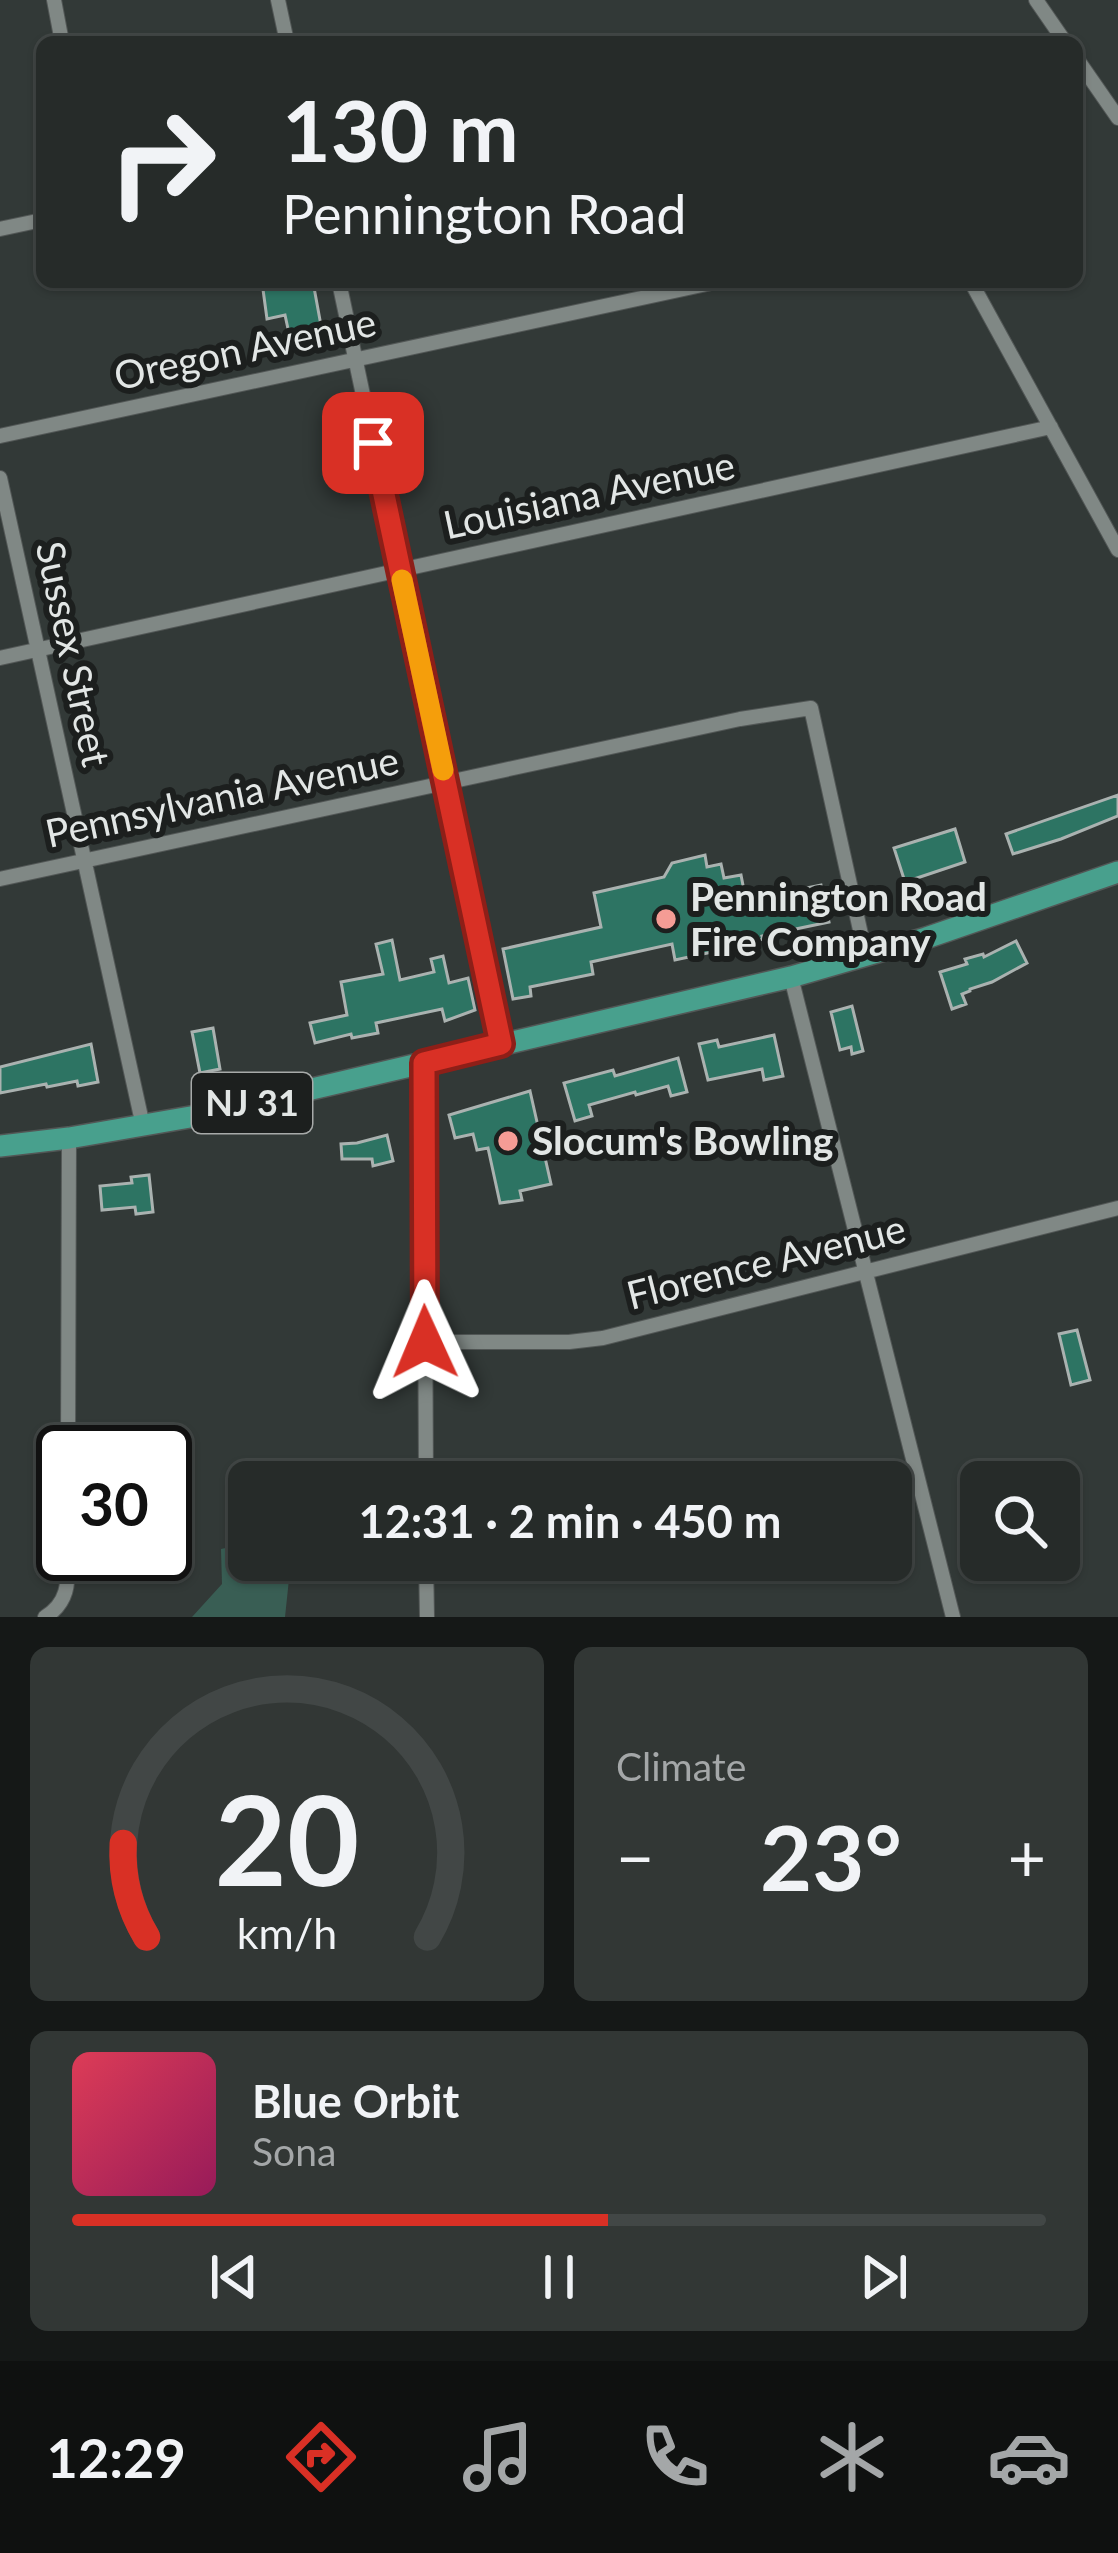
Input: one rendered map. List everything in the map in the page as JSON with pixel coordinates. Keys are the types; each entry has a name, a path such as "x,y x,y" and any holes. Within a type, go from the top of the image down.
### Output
{"main road":[{"name":"NJ 31","path":"0,1146 143,1126 791,977 866,957 1118,872"}],"street":[{"path":"54,0 61,36"},
{"path":"278,0 286,36"},
{"path":"1036,0 1061,36"},
{"path":"1083,68 1118,118"},
{"path":"0,229 36,221"},
{"path":"340,288 501,1044"},
{"name":"Oregon Avenue","path":"0,436 688,288"},
{"path":"973,288 1118,550"},
{"name":"Louisiana Avenue","path":"0,658 1051,428"},
{"name":"Sussex Street","path":"0,478 143,1126"},
{"name":"Pennsylvania Avenue","path":"0,879 445,781 811,708 866,957"},
{"path":"791,977 952,1617"},
{"path":"424,1063 426,1461"},
{"path":"68,1425 69,1138"},
{"name":"Florence Avenue","path":"425,1342 583,1341 1118,1208"},
{"path":"45,1617 61,1604 67,1581"},
{"path":"426,1581 427,1617"}],"green space":[{"path":"228,1548 228,1581 289,1581 285,1617 192,1617 222,1584 221,1549"}],"building":[{"path":"263,288 314,288 322,331 290,338 285,315 267,319"},
{"path":"1118,795 1118,816 1013,854 1006,834"},
{"path":"955,829 965,862 905,882 894,848"},
{"path":"705,855 707,867 721,864 724,878 741,875 746,901 754,899 755,906 803,896 802,889 821,885 829,922 675,960 672,944 591,962 593,974 530,987 531,996 513,999 503,949 601,927 594,893 664,877 672,863"},
{"path":"392,940 400,980 434,972 431,959 443,956 449,983 468,978 475,1010 445,1021 442,1009 376,1023 378,1033 315,1043 310,1023 347,1015 341,982 383,974 376,944"},
{"path":"1016,941 1027,963 970,989 962,994 966,1004 952,1009 940,972"},
{"path":"852,1006 863,1051 852,1054 851,1047 840,1050 831,1012"},
{"path":"213,1028 220,1069 200,1073 192,1032"},
{"path":"774,1035 783,1076 764,1080 762,1069 708,1080 699,1044 717,1040 719,1047"},
{"path":"91,1044 98,1082 46,1084 0,1093 0,1067"},
{"path":"678,1058 687,1092 671,1096 668,1086 635,1092 589,1105 592,1116 575,1121 564,1083 613,1070 615,1076"},
{"name":"Slocum's Bowling","path":"530,1091 551,1184 520,1191 522,1200 500,1203 488,1148 477,1150 473,1134 455,1138 449,1115"},
{"path":"387,1135 393,1161 373,1166 372,1159 342,1159 341,1144"},
{"path":"149,1175 153,1212 136,1214 135,1207 102,1210 100,1186 132,1183 131,1177"},
{"path":"1077,1330 1090,1380 1071,1385 1059,1334"}],"slow traffic":[{"path":"402,580 443,770"}],"place":[{"name":"Pennington Road Fire Company","path":"666,919"},
{"name":"Slocum's Bowling","path":"508,1141"}],"route":[{"path":"373,443 501,1044 424,1063 425,1342"}]}
